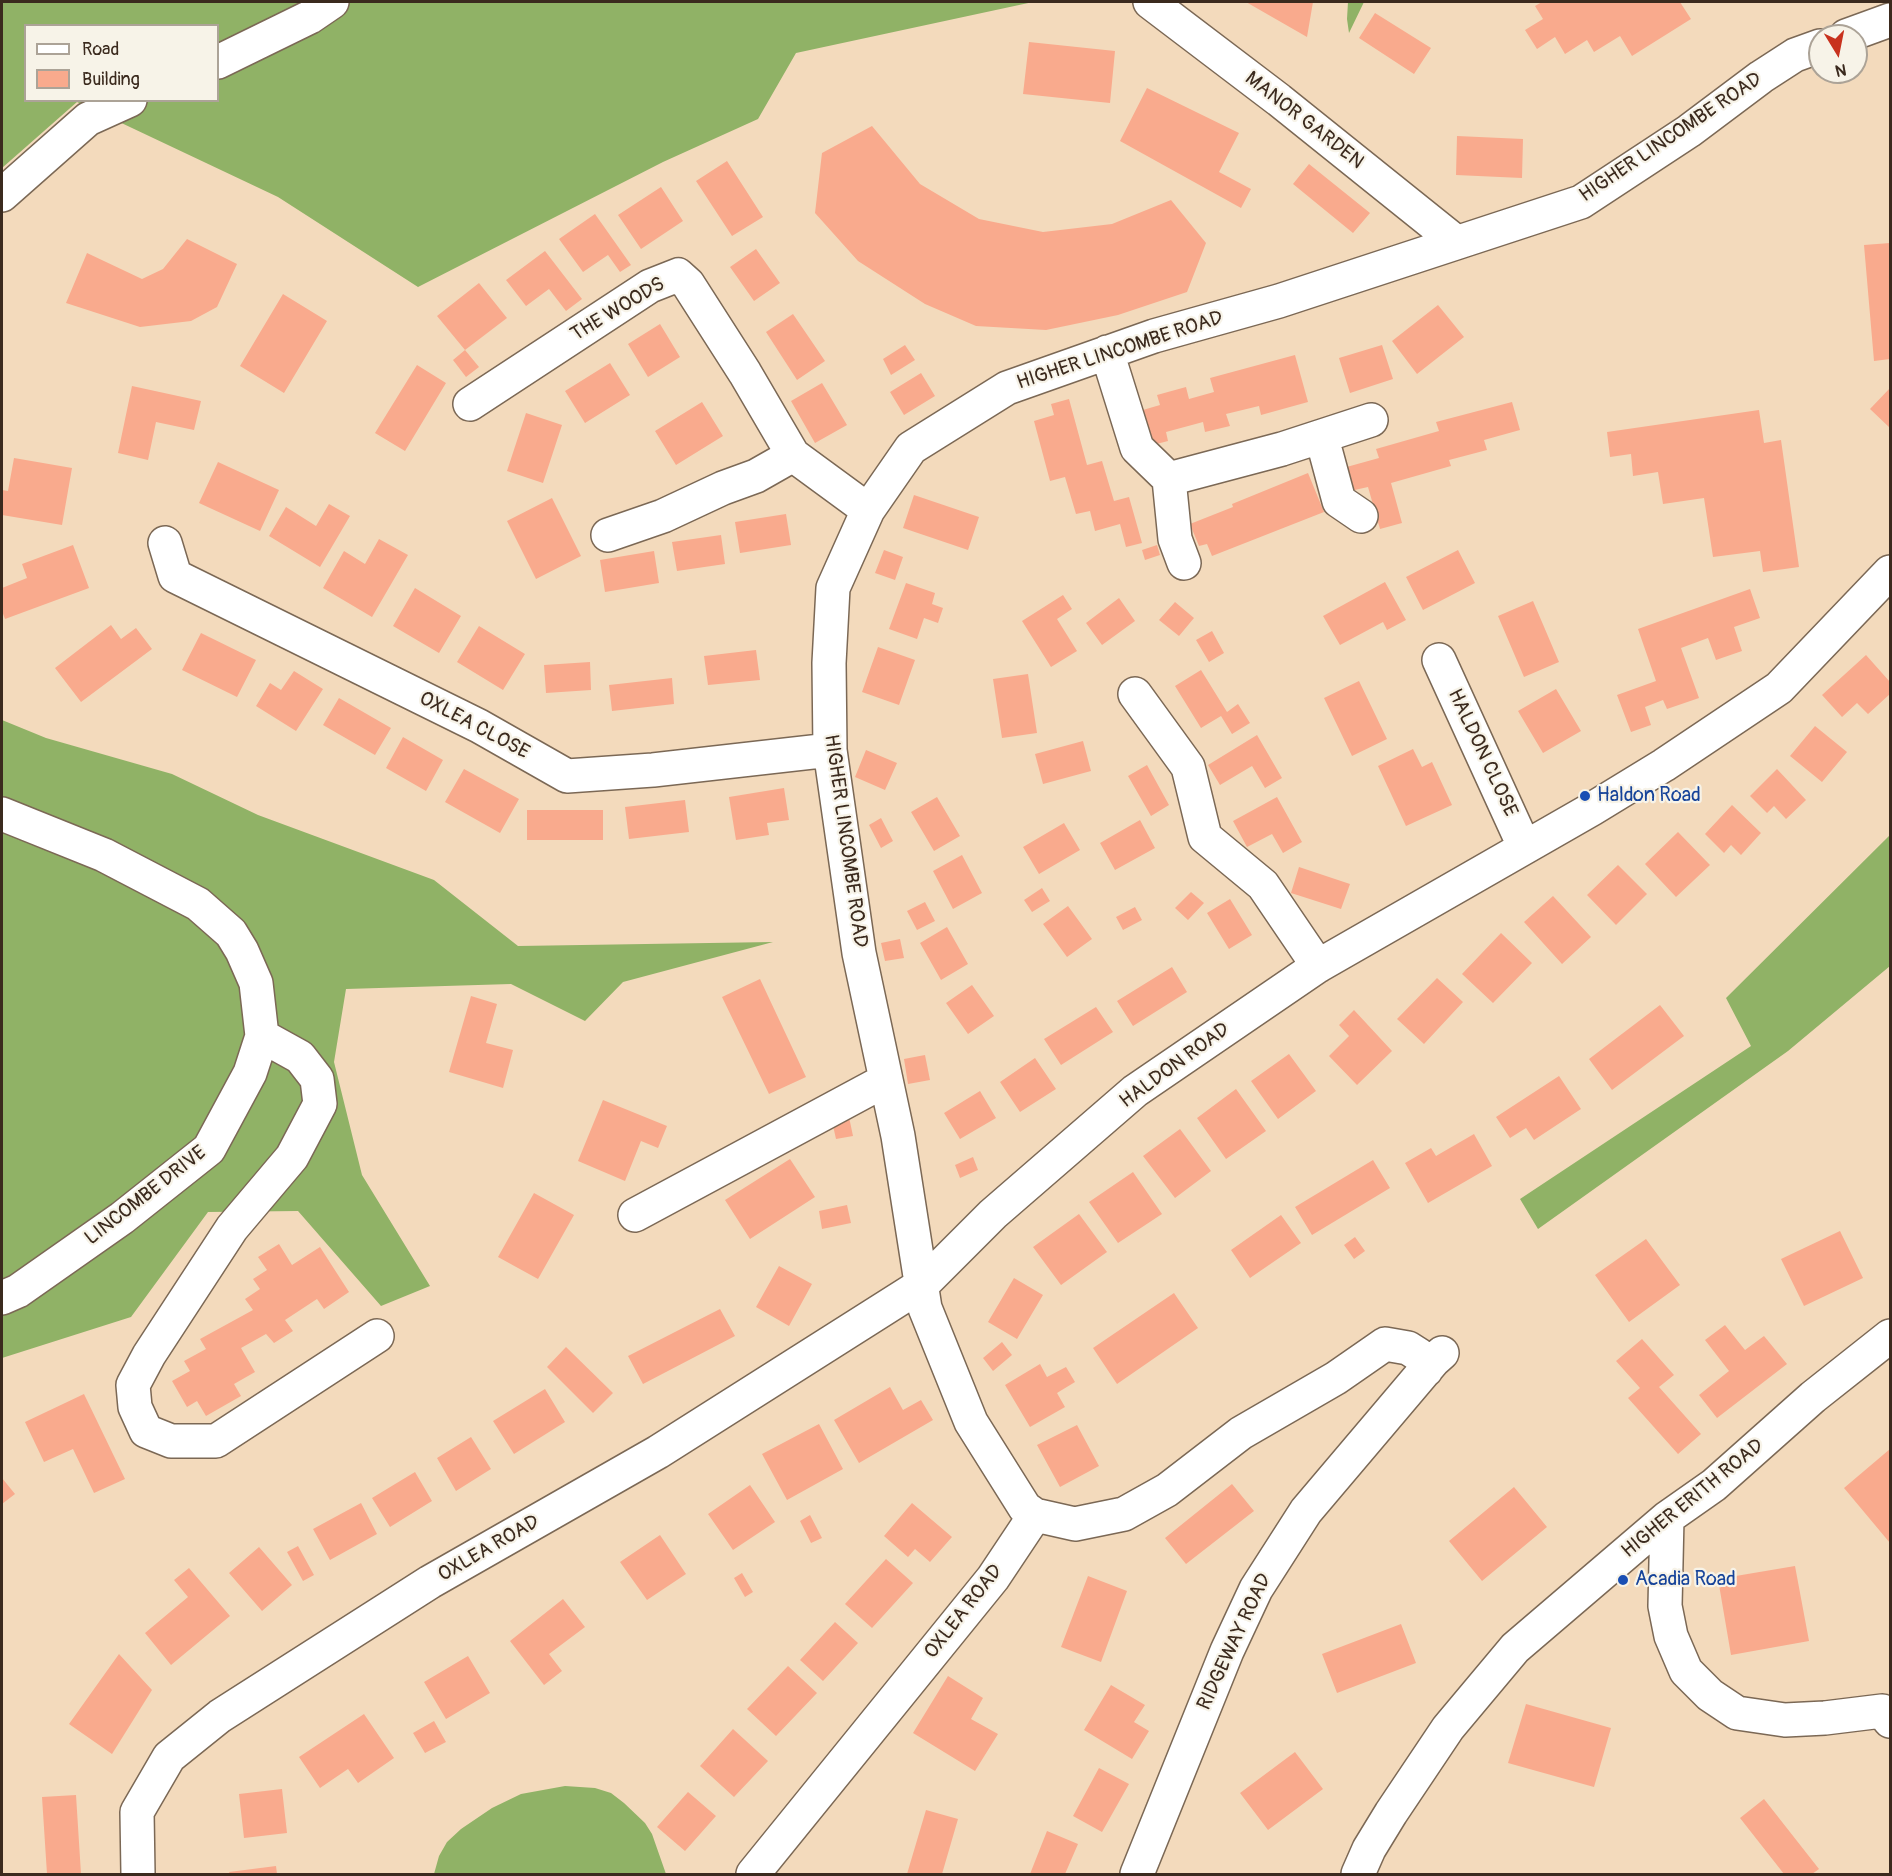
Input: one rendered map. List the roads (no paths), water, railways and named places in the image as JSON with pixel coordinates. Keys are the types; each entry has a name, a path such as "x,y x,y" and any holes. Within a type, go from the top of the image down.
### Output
{"street":[{"path":"219,62 310,17 332,2"},
{"name":"MANOR GARDEN","path":"1150,2 1279,100 1456,242"},
{"path":"1868,28 1890,20"},
{"name":"HIGHER LINCOMBE ROAD","path":"1035,1515 1025,1508 971,1422 926,1308 898,1136 860,953 830,750 829,663 833,588 868,510 911,448 1007,388 1154,336 1279,301 1581,202 1689,131 1786,60 1808,50"},
{"path":"2,195 88,119 126,102"},
{"name":"THE WOODS","path":"470,404 650,286 678,275 688,284 726,343 793,455 868,510"},
{"path":"1107,352 1137,448 1169,479 1174,539 1184,562"},
{"path":"1169,479 1322,438 1371,420"},
{"path":"1322,438 1339,501 1361,516"},
{"path":"608,536 663,516 723,488 756,476 793,455"},
{"name":"OXLEA CLOSE","path":"165,543 175,576 479,726 567,776 653,770 830,750"},
{"name":"HALDON ROAD","path":"923,1284 993,1214 1135,1091 1318,966 1664,765 1779,688 1890,572"},
{"name":"HALDON CLOSE","path":"1440,660 1524,846"},
{"path":"1135,694 1188,767 1205,837 1263,885 1318,966"},
{"name":"LINCOMBE DRIVE","path":"2,814 104,855 198,904 231,933 242,951 256,983 262,1036 250,1073 209,1149 122,1218 18,1291 2,1298"},
{"path":"262,1036 300,1057 317,1079 320,1104 291,1157 232,1228 149,1355 133,1385 135,1407 146,1431 171,1442 216,1441 377,1336"},
{"path":"635,1215 886,1080"},
{"name":"OXLEA ROAD","path":"138,1875 137,1812 169,1757 220,1716 430,1582 658,1452 923,1284"},
{"name":"HIGHER ERITH ROAD","path":"1358,1875 1369,1850 1391,1813 1448,1728 1515,1648 1667,1518 1714,1485 1814,1397 1890,1336"},
{"name":"RIDGEWAY ROAD","path":"1035,1515 1075,1524 1124,1514 1167,1490 1241,1433 1336,1378 1385,1344 1408,1348 1435,1361 1306,1511 1256,1589 1227,1651 1137,1875"},
{"name":"OXLEA ROAD","path":"753,1875 993,1578 1035,1515"},
{"path":"1667,1518 1665,1606 1671,1636 1686,1671 1710,1695 1737,1713 1785,1720 1888,1711"}],"place":[{"name":"Haldon Road","path":"1585,796"},
{"name":"Acadia Road","path":"1623,1580"}]}
